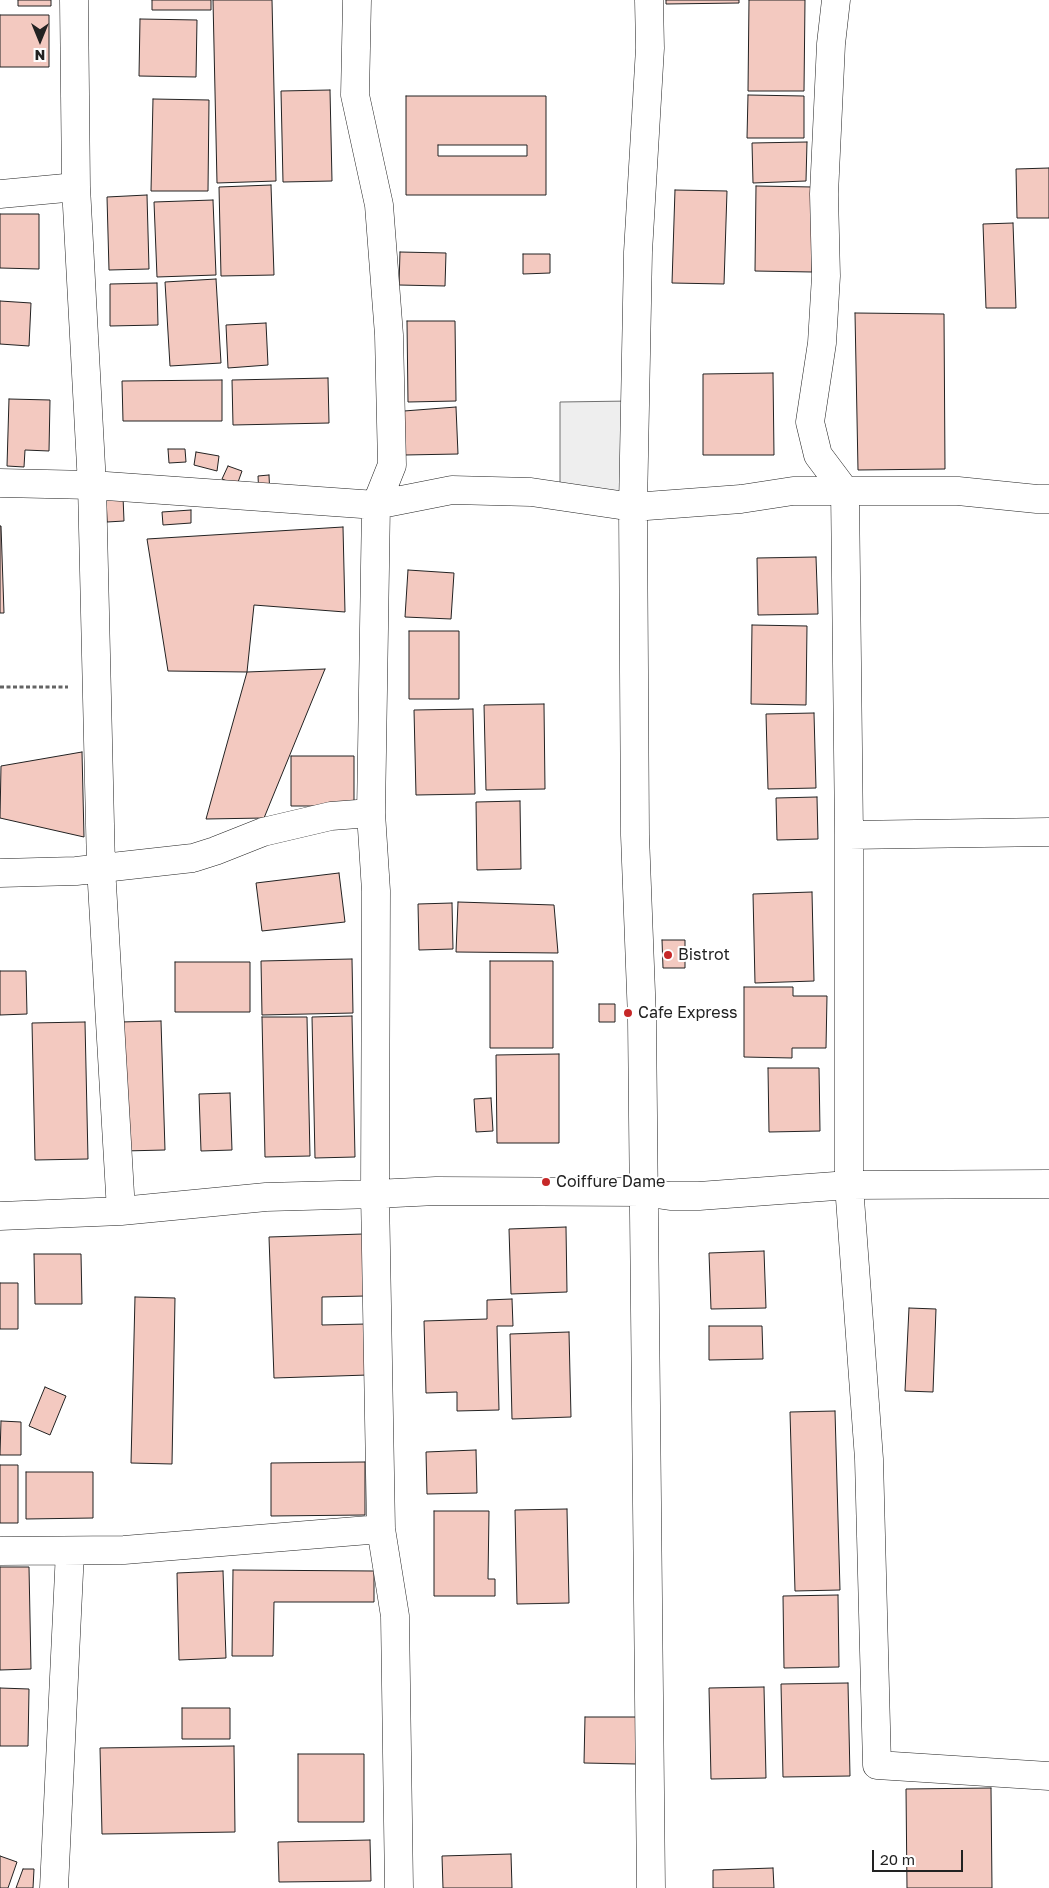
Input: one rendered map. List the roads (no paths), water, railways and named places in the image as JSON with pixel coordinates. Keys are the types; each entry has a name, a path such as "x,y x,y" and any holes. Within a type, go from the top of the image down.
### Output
{"street":[{"path":"74,0 76,187 92,485 101,867 121,1211"},
{"path":"357,0 355,95 379,205 389,335 392,465 376,505 371,813 376,891 375,1194 381,1529 395,1616 399,1888"},
{"path":"649,0 650,48 638,252 633,507 635,835 642,1019 651,1888"},
{"path":"836,0 831,44 824,194 826,276 822,343 810,422 818,455 845,491 849,835 849,1185 869,1459 877,1765 1049,1776"},
{"path":"0,194 76,187"},
{"path":"0,483 92,485 376,505 452,490 531,492 633,507 741,499 794,491 958,491 1049,499"},
{"path":"0,873 76,871 192,858 263,832 331,816 371,813"},
{"path":"849,835 1049,832"},
{"path":"0,1216 121,1211 266,1197 436,1191 643,1192 670,1196 699,1196 849,1185 1049,1184"},
{"path":"0,1551 124,1550 381,1529"},
{"path":"54,1888 70,1551"}],"place":[{"name":"Bistrot","path":"668,955"},
{"name":"Cafe Express","path":"628,1013"},
{"name":"Coiffure Dame","path":"546,1182"}]}
